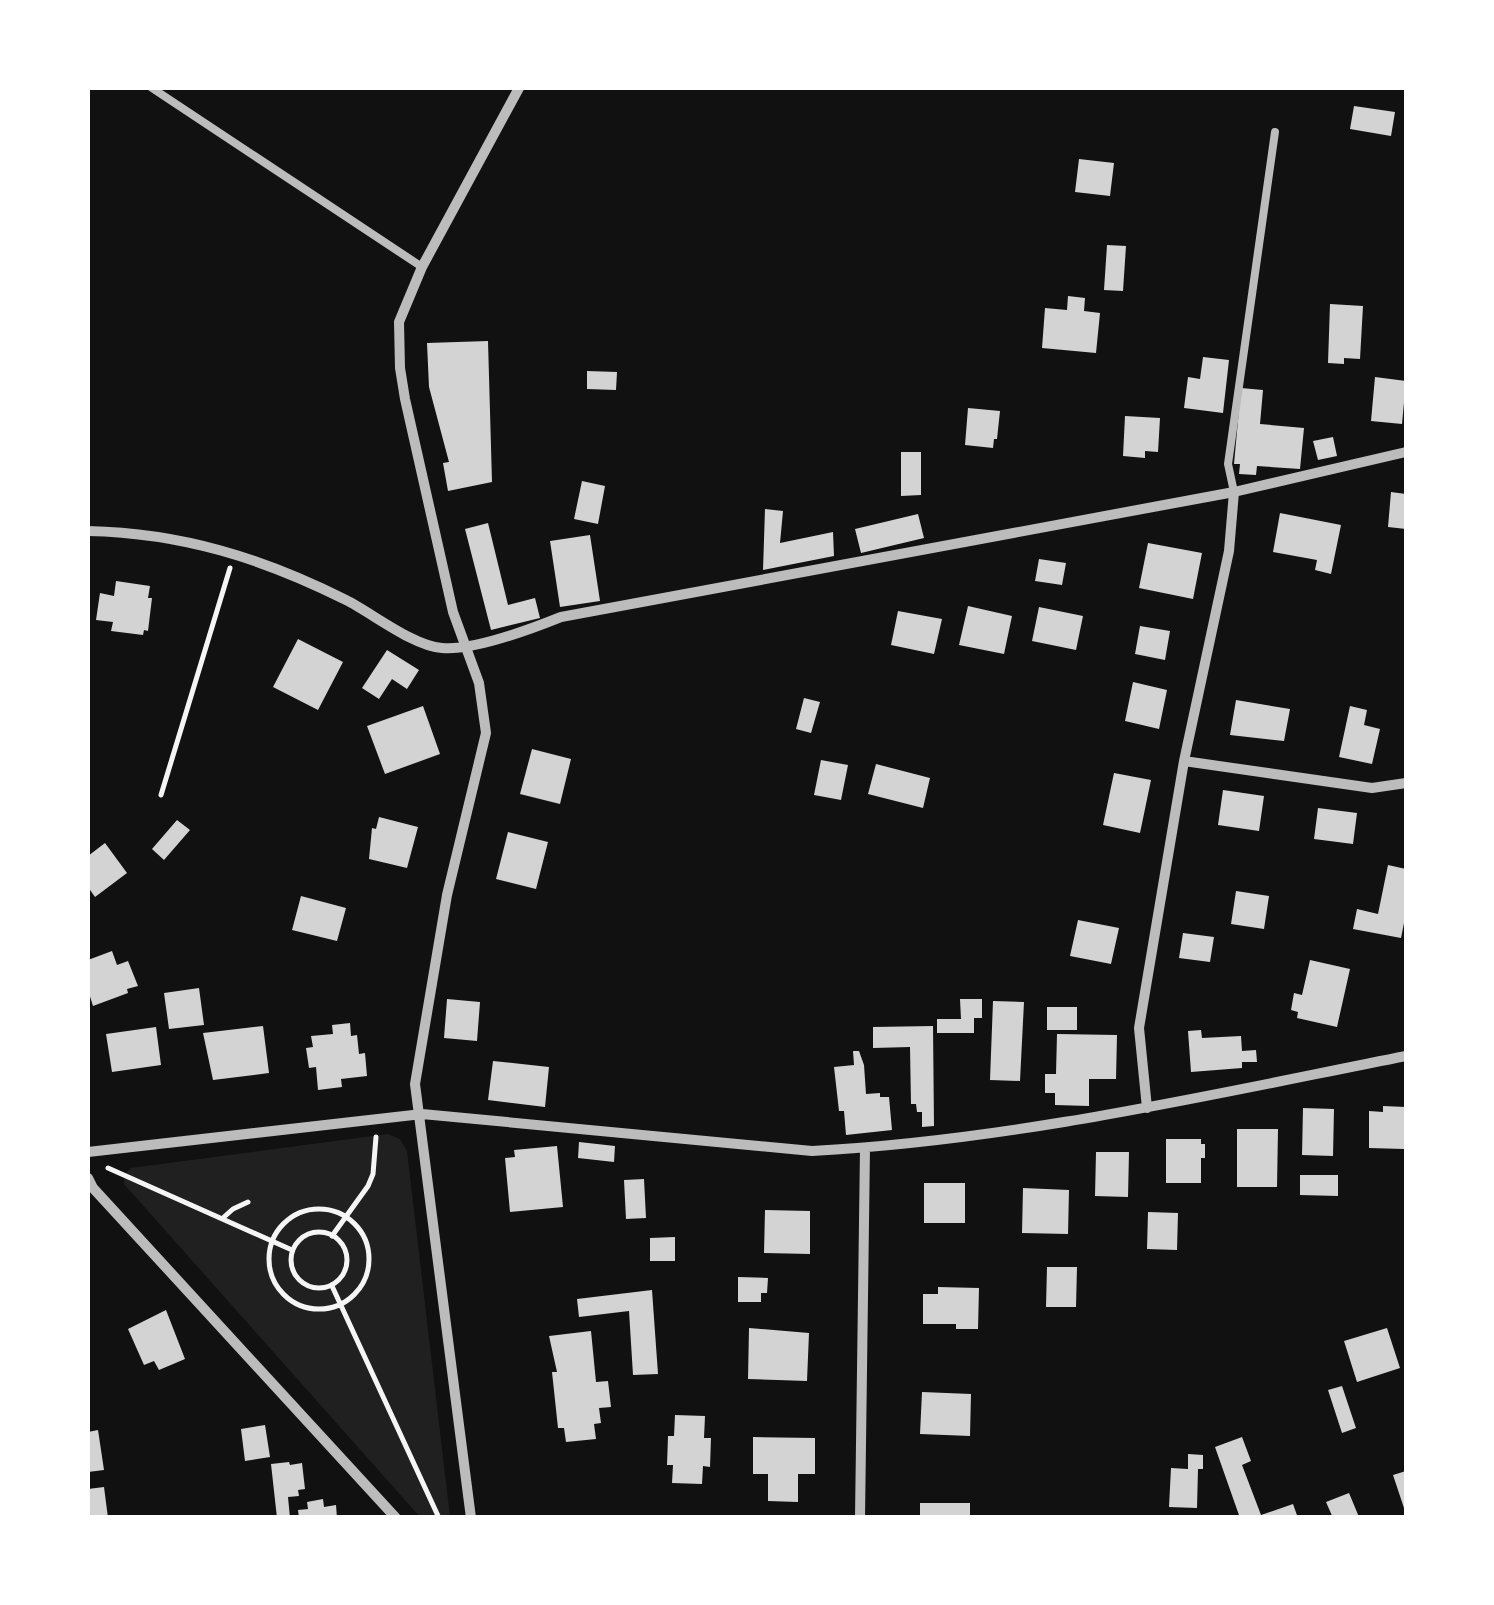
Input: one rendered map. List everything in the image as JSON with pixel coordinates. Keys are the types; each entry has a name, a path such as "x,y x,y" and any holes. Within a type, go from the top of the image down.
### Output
{"street":[{"path":"471,1518 416,1084 444,914 486,733 479,683 453,612 400,368 399,322 422,267 518,88"},
{"path":"88,531 151,535 234,552 346,600 421,641 442,648 511,636 561,616 1234,492 1406,452"},
{"path":"1146,1108 1139,1028 1184,761 1229,550 1234,492"},
{"path":"1184,761 1372,788 1406,783"},
{"path":"88,1152 422,1114 812,1151 865,1148 968,1138 1146,1108 1406,1056"},
{"path":"860,1518 865,1148"},
{"path":"88,1178 396,1518"}],"lane":[{"path":"152,88 422,267"},
{"path":"1234,492 1228,464 1276,132"}],"path":[{"path":"161,795 234,552"},
{"path":"332,1236 368,1186 373,1174 376,1136 383,1131"},
{"path":"104,1167 292,1250"},
{"path":"224,1218 248,1202"},
{"path":"318,1209 346,1217 359,1229 367,1245 365,1280 341,1305 315,1310 290,1300 273,1280 269,1254 272,1240 290,1218 304,1212 318,1209"},
{"path":"309,1234 332,1236 340,1242 347,1261 340,1279 332,1286 313,1288 296,1278 290,1260 292,1250 309,1234"},
{"path":"332,1286 439,1518"}],"shaded area":[{"path":"388,1134 400,1139 407,1151 450,1517 420,1517 124,1184 125,1174 131,1168"}],"building":[{"path":"1354,106 1395,112 1391,136 1350,129"},
{"path":"1079,159 1114,163 1110,196 1075,192"},
{"path":"1107,245 1126,246 1123,291 1104,290"},
{"path":"1068,296 1085,298 1084,311 1100,313 1096,353 1042,348 1045,308 1067,310"},
{"path":"1330,304 1363,306 1360,359 1328,363"},
{"path":"488,341 492,482 448,491 443,463 449,462 429,387 427,343"},
{"path":"1203,357 1229,360 1223,413 1184,408 1188,377 1200,379"},
{"path":"587,371 617,372 616,390 587,389"},
{"path":"1375,377 1406,381 1402,424 1371,421"},
{"path":"1241,388 1263,390 1260,424 1304,428 1300,469 1257,466 1256,475 1239,474 1240,464 1234,464"},
{"path":"968,408 1000,411 993,448 965,445"},
{"path":"1125,416 1160,418 1158,452 1145,451 1145,458 1123,456"},
{"path":"1333,437 1337,456 1318,460 1313,441"},
{"path":"901,452 921,452 921,495 901,496"},
{"path":"582,481 605,486 598,524 574,519"},
{"path":"1391,492 1406,494 1406,529 1388,527"},
{"path":"765,509 783,511 780,543 833,532 834,556 763,570"},
{"path":"1280,513 1341,525 1331,574 1315,570 1317,560 1273,552"},
{"path":"918,514 924,538 861,553 855,529"},
{"path":"488,523 508,605 535,598 540,618 491,630 465,529"},
{"path":"590,535 600,601 560,607 550,541"},
{"path":"1148,543 1202,553 1193,599 1139,588"},
{"path":"1039,559 1066,563 1062,585 1035,581"},
{"path":"116,581 150,586 148,631 144,630 143,635 111,631 113,622 96,620 100,593 114,596"},
{"path":"968,606 1012,616 1004,654 959,645"},
{"path":"1039,607 1083,616 1076,650 1032,641"},
{"path":"898,611 942,619 934,654 891,645"},
{"path":"1140,626 1170,631 1165,660 1135,654"},
{"path":"298,639 343,662 318,710 273,687"},
{"path":"387,650 419,670 407,689 392,679 379,699 362,688"},
{"path":"1133,682 1167,690 1159,729 1125,721"},
{"path":"804,698 820,702 811,733 796,729"},
{"path":"1236,700 1290,709 1284,741 1230,735"},
{"path":"423,706 440,754 385,774 367,726"},
{"path":"1350,706 1367,710 1364,725 1380,729 1372,764 1339,757"},
{"path":"532,749 571,759 560,804 520,794"},
{"path":"821,760 848,765 841,800 814,795"},
{"path":"876,764 930,778 923,808 868,794"},
{"path":"1114,773 1151,780 1140,833 1103,825"},
{"path":"1223,790 1264,796 1259,831 1218,825"},
{"path":"1318,808 1357,813 1353,844 1314,839"},
{"path":"379,817 418,827 407,868 369,859 372,828 376,829"},
{"path":"177,820 190,830 164,860 152,849"},
{"path":"508,832 548,842 536,889 496,879"},
{"path":"105,843 127,873 95,897 88,887 88,856"},
{"path":"1388,865 1406,869 1406,913 1401,938 1353,929 1357,909 1378,914"},
{"path":"1236,891 1269,896 1264,929 1231,924"},
{"path":"301,896 346,908 337,941 292,930"},
{"path":"1078,920 1119,928 1111,964 1070,956"},
{"path":"1183,933 1214,937 1210,962 1179,958"},
{"path":"112,951 117,965 128,961 138,986 93,1006 88,990 88,960"},
{"path":"1310,960 1350,969 1337,1027 1297,1018 1298,1012 1291,1010 1294,993 1302,995"},
{"path":"199,988 204,1025 169,1029 164,993"},
{"path":"447,999 480,1002 477,1041 444,1038"},
{"path":"960,999 982,999 982,1018 974,1018 974,1033 937,1033 937,1019 961,1019"},
{"path":"993,1001 1024,1002 1020,1081 990,1080"},
{"path":"1047,1007 1077,1007 1077,1030 1047,1030"},
{"path":"350,1023 351,1036 357,1035 359,1054 365,1053 367,1076 341,1079 342,1087 318,1090 316,1067 309,1068 306,1048 313,1047 311,1036 333,1034 332,1025"},
{"path":"263,1026 269,1073 213,1080 203,1033"},
{"path":"933,1026 934,1126 922,1127 922,1112 911,1104 910,1047 873,1048 873,1027"},
{"path":"156,1027 161,1065 112,1072 106,1034"},
{"path":"1201,1030 1202,1038 1241,1036 1242,1051 1256,1050 1257,1062 1242,1062 1242,1068 1191,1072 1188,1031"},
{"path":"1057,1034 1117,1035 1116,1079 1089,1079 1089,1106 1055,1105 1055,1093 1045,1093 1045,1074 1056,1074"},
{"path":"853,1051 859,1051 864,1065 866,1094 889,1097 892,1130 846,1135 834,1067 854,1065"},
{"path":"493,1061 549,1067 545,1107 488,1100"},
{"path":"1383,1106 1406,1107 1404,1149 1369,1148 1369,1111 1383,1112"},
{"path":"1303,1108 1334,1109 1333,1156 1302,1155"},
{"path":"1237,1129 1278,1129 1277,1187 1237,1187"},
{"path":"1166,1139 1201,1139 1201,1144 1205,1144 1201,1183 1166,1183"},
{"path":"579,1142 615,1146 614,1162 578,1158"},
{"path":"557,1146 563,1207 510,1212 505,1158 515,1157 514,1150"},
{"path":"1096,1152 1129,1152 1128,1197 1095,1196"},
{"path":"1300,1175 1338,1175 1338,1196 1300,1195"},
{"path":"644,1179 646,1218 626,1219 624,1180"},
{"path":"924,1183 965,1183 965,1223 924,1223"},
{"path":"1023,1188 1069,1190 1068,1234 1022,1233"},
{"path":"765,1210 810,1211 810,1254 764,1253"},
{"path":"1148,1212 1178,1213 1177,1250 1147,1249"},
{"path":"675,1237 675,1261 650,1261 650,1238"},
{"path":"1047,1267 1077,1267 1076,1307 1046,1307"},
{"path":"738,1277 768,1278 767,1293 761,1293 761,1302 738,1302"},
{"path":"938,1287 979,1288 978,1329 923,1324 923,1294 938,1294"},
{"path":"652,1290 658,1374 633,1375 629,1311 579,1317 577,1299"},
{"path":"166,1310 185,1359 159,1370 154,1361 144,1365 128,1329"},
{"path":"749,1328 809,1333 807,1381 748,1379"},
{"path":"1387,1328 1400,1368 1357,1382 1344,1341"},
{"path":"591,1331 596,1382 608,1381 611,1407 599,1408 601,1423 594,1424 596,1439 566,1442 564,1428 558,1428 552,1372 557,1372 549,1336"},
{"path":"1342,1386 1356,1428 1342,1433 1328,1390"},
{"path":"922,1392 971,1394 970,1436 920,1434"},
{"path":"675,1415 705,1416 704,1438 711,1438 710,1467 703,1466 702,1484 672,1483 673,1465 667,1465 668,1436 674,1436"},
{"path":"265,1425 270,1457 245,1461 241,1429"},
{"path":"98,1430 104,1470 88,1472 88,1432"},
{"path":"753,1437 815,1438 815,1474 798,1474 798,1502 768,1501 768,1474 753,1474"},
{"path":"1242,1437 1251,1461 1242,1465 1261,1515 1293,1504 1298,1518 1240,1518 1215,1447"},
{"path":"1188,1454 1203,1455 1203,1469 1198,1469 1197,1508 1169,1507 1171,1468 1188,1469"},
{"path":"302,1463 305,1489 298,1490 299,1496 288,1497 290,1518 277,1518 271,1464"},
{"path":"1406,1471 1406,1514 1393,1475"},
{"path":"104,1487 108,1518 88,1518 88,1489"},
{"path":"1349,1493 1359,1517 1333,1518 1326,1502"},
{"path":"323,1499 324,1507 336,1505 337,1518 299,1518 298,1510 308,1509 307,1502"},
{"path":"920,1503 970,1503 970,1518 920,1518"}]}
